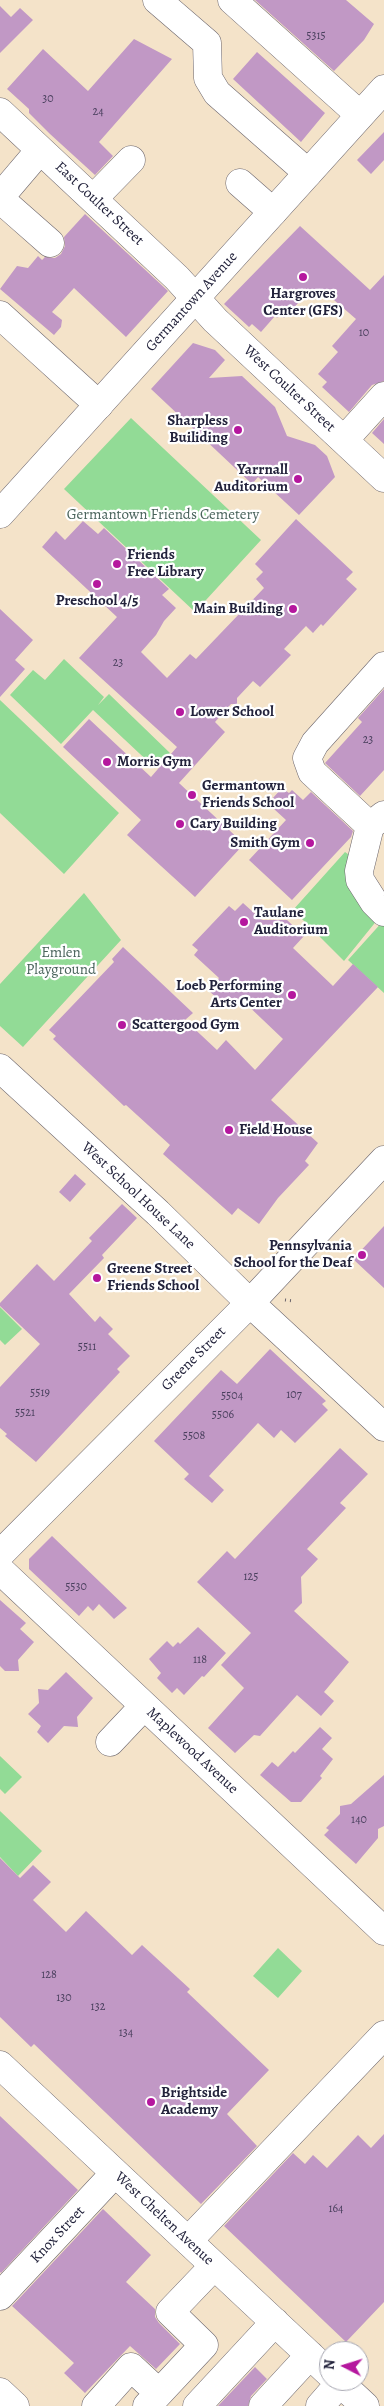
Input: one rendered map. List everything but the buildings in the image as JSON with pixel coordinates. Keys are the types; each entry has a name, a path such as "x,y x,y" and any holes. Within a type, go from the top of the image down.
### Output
{"street":[{"path":"158,0 207,42 208,78 217,93 308,174"},
{"path":"232,0 360,115"},
{"name":"Germantown Avenue","path":"0,514 384,89"},
{"name":"East Coulter Street","path":"0,112 178,278 195,298"},
{"path":"40,150 0,198 50,244"},
{"path":"93,199 131,160"},
{"path":"240,183 273,212"},
{"name":"West Coulter Street","path":"195,298 215,320 384,478"},
{"path":"0,315 99,404"},
{"path":"344,440 384,396"},
{"path":"384,666 315,743 307,758 312,772 377,820 359,871 360,880 374,902 384,912"},
{"name":"West School House Lane","path":"0,1068 158,1213 250,1303 384,1427"},
{"name":"Greene Street","path":"0,1554 250,1303 384,1160"},
{"name":"Maplewood Avenue","path":"0,1570 384,1931"},
{"path":"110,1742 144,1706"},
{"path":"188,2241 384,2036"},
{"name":"West Chelten Avenue","path":"0,2065 319,2364"},
{"name":"Knox Street","path":"0,2296 115,2173"},
{"path":"96,2406 131,2367 153,2400 204,2345 170,2312 214,2266"},
{"path":"197,2406 275,2322"},
{"path":"263,2406 319,2378"},
{"path":"320,2406 324,2391"},
{"name":"West Chelten Avenue","path":"349,2391 365,2406"},
{"path":"0,2392 15,2406"}],"path":[{"path":"287,1300 294,1301"}],"green space":[{"name":"Germantown Friends Cemetery","path":"131,418 261,540 195,612 64,489"},
{"path":"64,659 104,697 98,705 109,694 170,753 155,768 93,710 61,744 10,695 33,670 45,680"},
{"path":"0,700 119,813 64,874 0,813"},
{"path":"345,852 355,859 378,919 344,961 293,910"},
{"name":"Emlen Playground","path":"84,893 121,940 23,1047 0,1026 0,984"},
{"path":"384,920 384,993 348,960"},
{"path":"0,1307 22,1329 5,1345 0,1340"},
{"path":"0,1756 22,1777 5,1794 0,1789"},
{"path":"0,1811 42,1851 18,1876 0,1857"},
{"path":"278,1948 302,1971 278,1998 253,1976"}],"place":[{"name":"Hargroves Center (GFS)","path":"303,277"},
{"name":"Sharpless Builiding","path":"238,430"},
{"name":"Yarrnall Auditorium","path":"298,479"},
{"name":"Friends Free Library","path":"117,564"},
{"name":"Preschool 4/5","path":"97,584"},
{"name":"Main Building","path":"293,609"},
{"name":"Lower School","path":"180,712"},
{"name":"Morris Gym","path":"107,762"},
{"name":"Germantown Friends School","path":"192,795"},
{"name":"Cary Building","path":"180,824"},
{"name":"Smith Gym","path":"310,843"},
{"name":"Taulane Auditorium","path":"244,922"},
{"name":"Loeb Performing Arts Center","path":"292,995"},
{"name":"Scattergood Gym","path":"122,1025"},
{"name":"Field House","path":"229,1130"},
{"name":"Pennsylvania School for the Deaf","path":"362,1255"},
{"name":"Greene Street Friends School","path":"97,1278"},
{"name":"Brightside Academy","path":"151,2102"}]}
